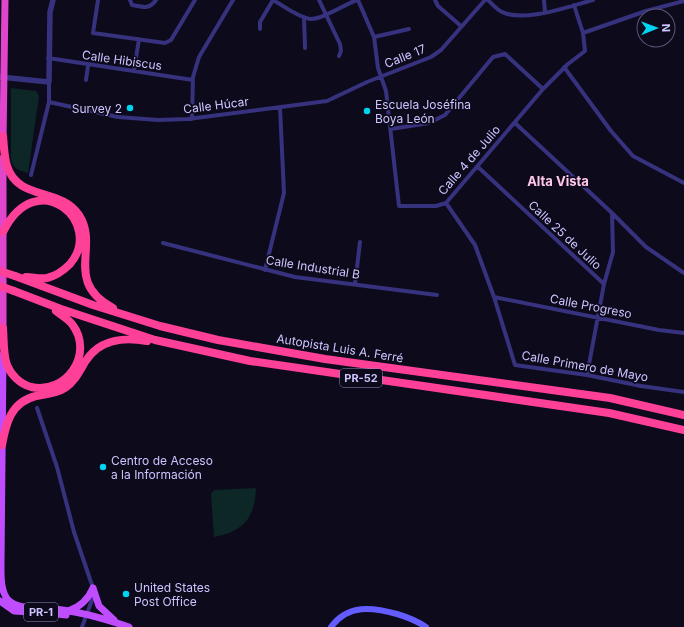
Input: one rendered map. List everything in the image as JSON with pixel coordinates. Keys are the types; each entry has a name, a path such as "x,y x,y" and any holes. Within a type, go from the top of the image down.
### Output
{"highway":[{"name":"PR-1","path":"3,328 2,77 5,0"},
{"path":"3,136 5,160 14,180 30,191 63,200 75,209 86,233 84,269 88,283 96,296 116,310 160,326"},
{"path":"3,232 10,219 23,206 30,203 44,201 56,204 67,210 79,229 79,246 77,252 73,260 63,270 47,278 15,276"},
{"name":"Autopista Luis A. Ferré","path":"0,270 93,305 160,326 256,347 325,359 610,398 684,416"},
{"name":"PR-52","path":"0,286 44,303 112,326 181,346 250,361 310,371 610,413 684,430"},
{"path":"3,328 7,364 16,378 27,386 37,388 51,387 63,381 69,376 77,362 79,352 78,339 72,324 44,303"},
{"path":"2,445 7,420 18,406 33,397 53,393 64,388 77,378 90,356 105,344 112,341 129,339 167,346 181,346"}],"main road":[{"name":"PR-1","path":"3,328 1,571 4,595 8,600 18,606 57,608 86,617 129,627"},
{"path":"68,611 83,603 90,596 93,588"},
{"path":"93,588 99,606 117,625"},
{"name":"PR-1","path":"0,601 14,611 57,613 86,617"},
{"path":"331,627 346,614 366,608 377,608 399,615 426,627"}],"street":[{"path":"31,175 49,102 48,58 50,12 53,0"},
{"path":"98,0 93,33 169,42 194,0"},
{"path":"130,0 132,5 148,8 152,6 156,0"},
{"path":"192,119 193,80 199,58 233,0"},
{"path":"260,29 260,22 273,0 304,17 315,18 358,0"},
{"path":"319,0 340,44 341,51 339,56"},
{"name":"Calle 4 de Julio","path":"358,0 374,37 378,68 386,91 392,129 400,206 436,206 446,203 543,89 564,67 585,51 583,33"},
{"path":"435,0 438,6 461,26"},
{"path":"486,0 502,12 521,16 545,12 593,0"},
{"name":"Calle 17","path":"382,76 432,57 441,50 486,0"},
{"path":"544,0 545,12"},
{"path":"574,5 583,33 684,1"},
{"path":"304,17 305,48"},
{"path":"374,37 409,29"},
{"path":"134,71 139,39"},
{"path":"392,129 429,123 445,115 493,57 498,55 505,54 543,89"},
{"name":"Calle Hibiscus","path":"48,58 88,66 193,80"},
{"path":"86,80 88,66"},
{"path":"564,67 611,130 633,156 684,183"},
{"name":"Calle Húcar","path":"49,102 118,117 158,120 192,119 327,101 382,76"},
{"path":"2,77 48,82"},
{"path":"265,270 284,194 280,108"},
{"path":"515,123 612,213 646,247 684,273"},
{"name":"Calle 25 de Julio","path":"478,167 604,284"},
{"name":"Calle Primero de Mayo","path":"446,203 475,245 494,297 515,365 587,375 641,386 684,392"},
{"path":"587,375 604,284 613,252 612,213"},
{"path":"355,284 360,242"},
{"name":"Calle Industrial B","path":"163,243 295,277 437,295"},
{"name":"Calle Progreso","path":"494,297 684,334"},
{"path":"37,408 57,467 74,532 93,588 92,600 82,627"}],"green space":[{"path":"11,88 36,91 39,96 28,173 16,169 11,159"},
{"path":"256,488 253,508 246,522 233,531 214,537 211,494 214,490"}],"place":[{"name":"Survey 2","path":"130,108"},
{"name":"Escuela Joséfina Boya León","path":"367,111"},
{"name":"Centro de Acceso a la Información","path":"103,467"},
{"name":"United States Post Office","path":"126,594"}],"district":[{"name":"Alta Vista","path":"558,181"}]}
